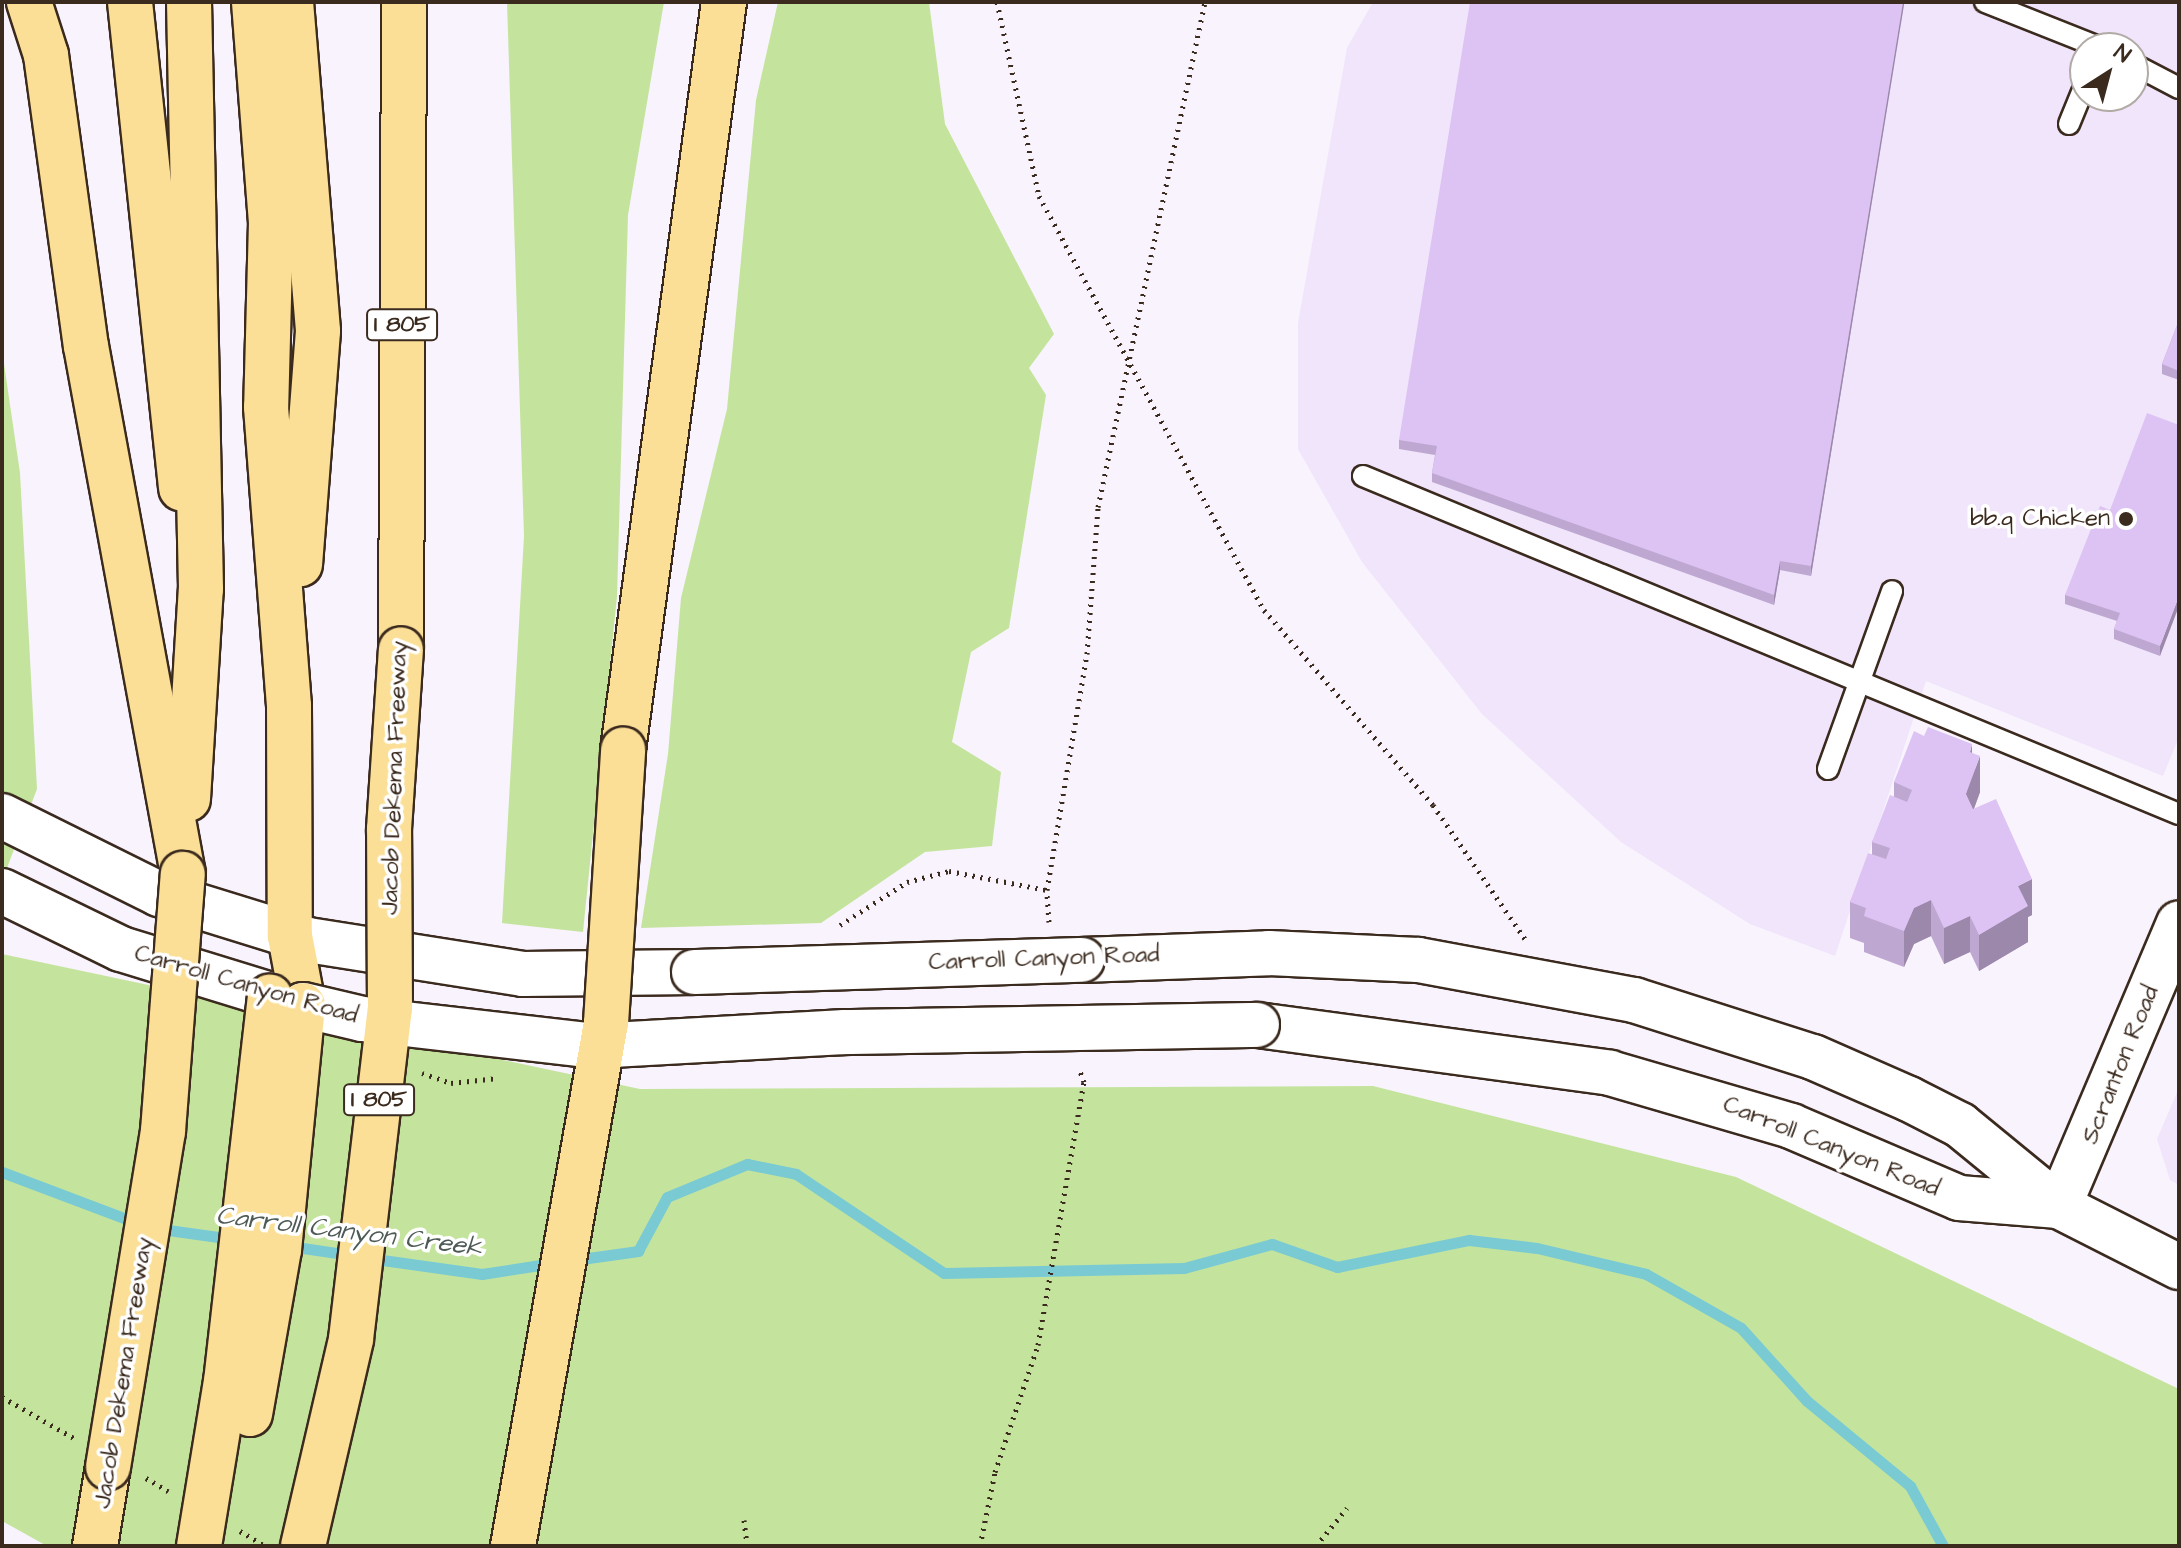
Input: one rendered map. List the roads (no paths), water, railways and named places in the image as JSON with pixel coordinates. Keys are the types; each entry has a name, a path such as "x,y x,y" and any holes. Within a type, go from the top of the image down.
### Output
{"highway":[{"path":"29,2 46,55 86,346 124,537 183,874"},
{"path":"130,2 170,435 201,589"},
{"name":"Jacob Dekema Freeway","path":"95,1546 163,1131 201,589 189,2"},
{"path":"226,1546 279,1250 290,936 289,706 266,407 271,222 254,2"},
{"path":"289,706 318,331 291,2"},
{"name":"Jacob Dekema Freeway","path":"303,1546 351,1339 390,1009 389,829 401,649 404,2"},
{"path":"513,1546 606,1023 623,750 724,2"},
{"path":"199,1546 286,1001"}],"main road":[{"name":"Carroll Canyon Road","path":"2,816 159,894 290,936 447,968 523,974 1269,953 1418,960 1554,983 1727,1026 1909,1099 1960,1125 2059,1206 2179,1267"},
{"name":"Carroll Canyon Road","path":"2,891 121,949 286,1001 362,1019 594,1046 939,1029 1257,1025 1610,1073 1791,1126 1959,1198 2059,1206"},
{"name":"Scranton Road","path":"2059,1206 2179,923"}],"lane":[{"path":"1985,2 2069,35"},
{"path":"2149,72 2179,88"},
{"path":"2069,124 2074,112"},
{"path":"1363,476 2179,814"},
{"path":"1828,769 1892,591"}],"waterway":[{"name":"Carroll Canyon Creek","path":"574,1260 638,1251 667,1197 747,1164 796,1174 944,1273 1184,1268 1272,1244 1337,1267 1469,1240 1537,1248 1646,1274 1741,1328 1807,1401 1910,1486 1943,1546"},
{"name":"Carroll Canyon Creek","path":"2,1172 137,1223"},
{"name":"Carroll Canyon Creek","path":"154,1228 232,1239"},
{"name":"Carroll Canyon Creek","path":"289,1246 351,1255"},
{"name":"Carroll Canyon Creek","path":"368,1258 482,1274 553,1263"}],"place":[{"name":"bb.q Chicken","path":"2126,519"}]}
